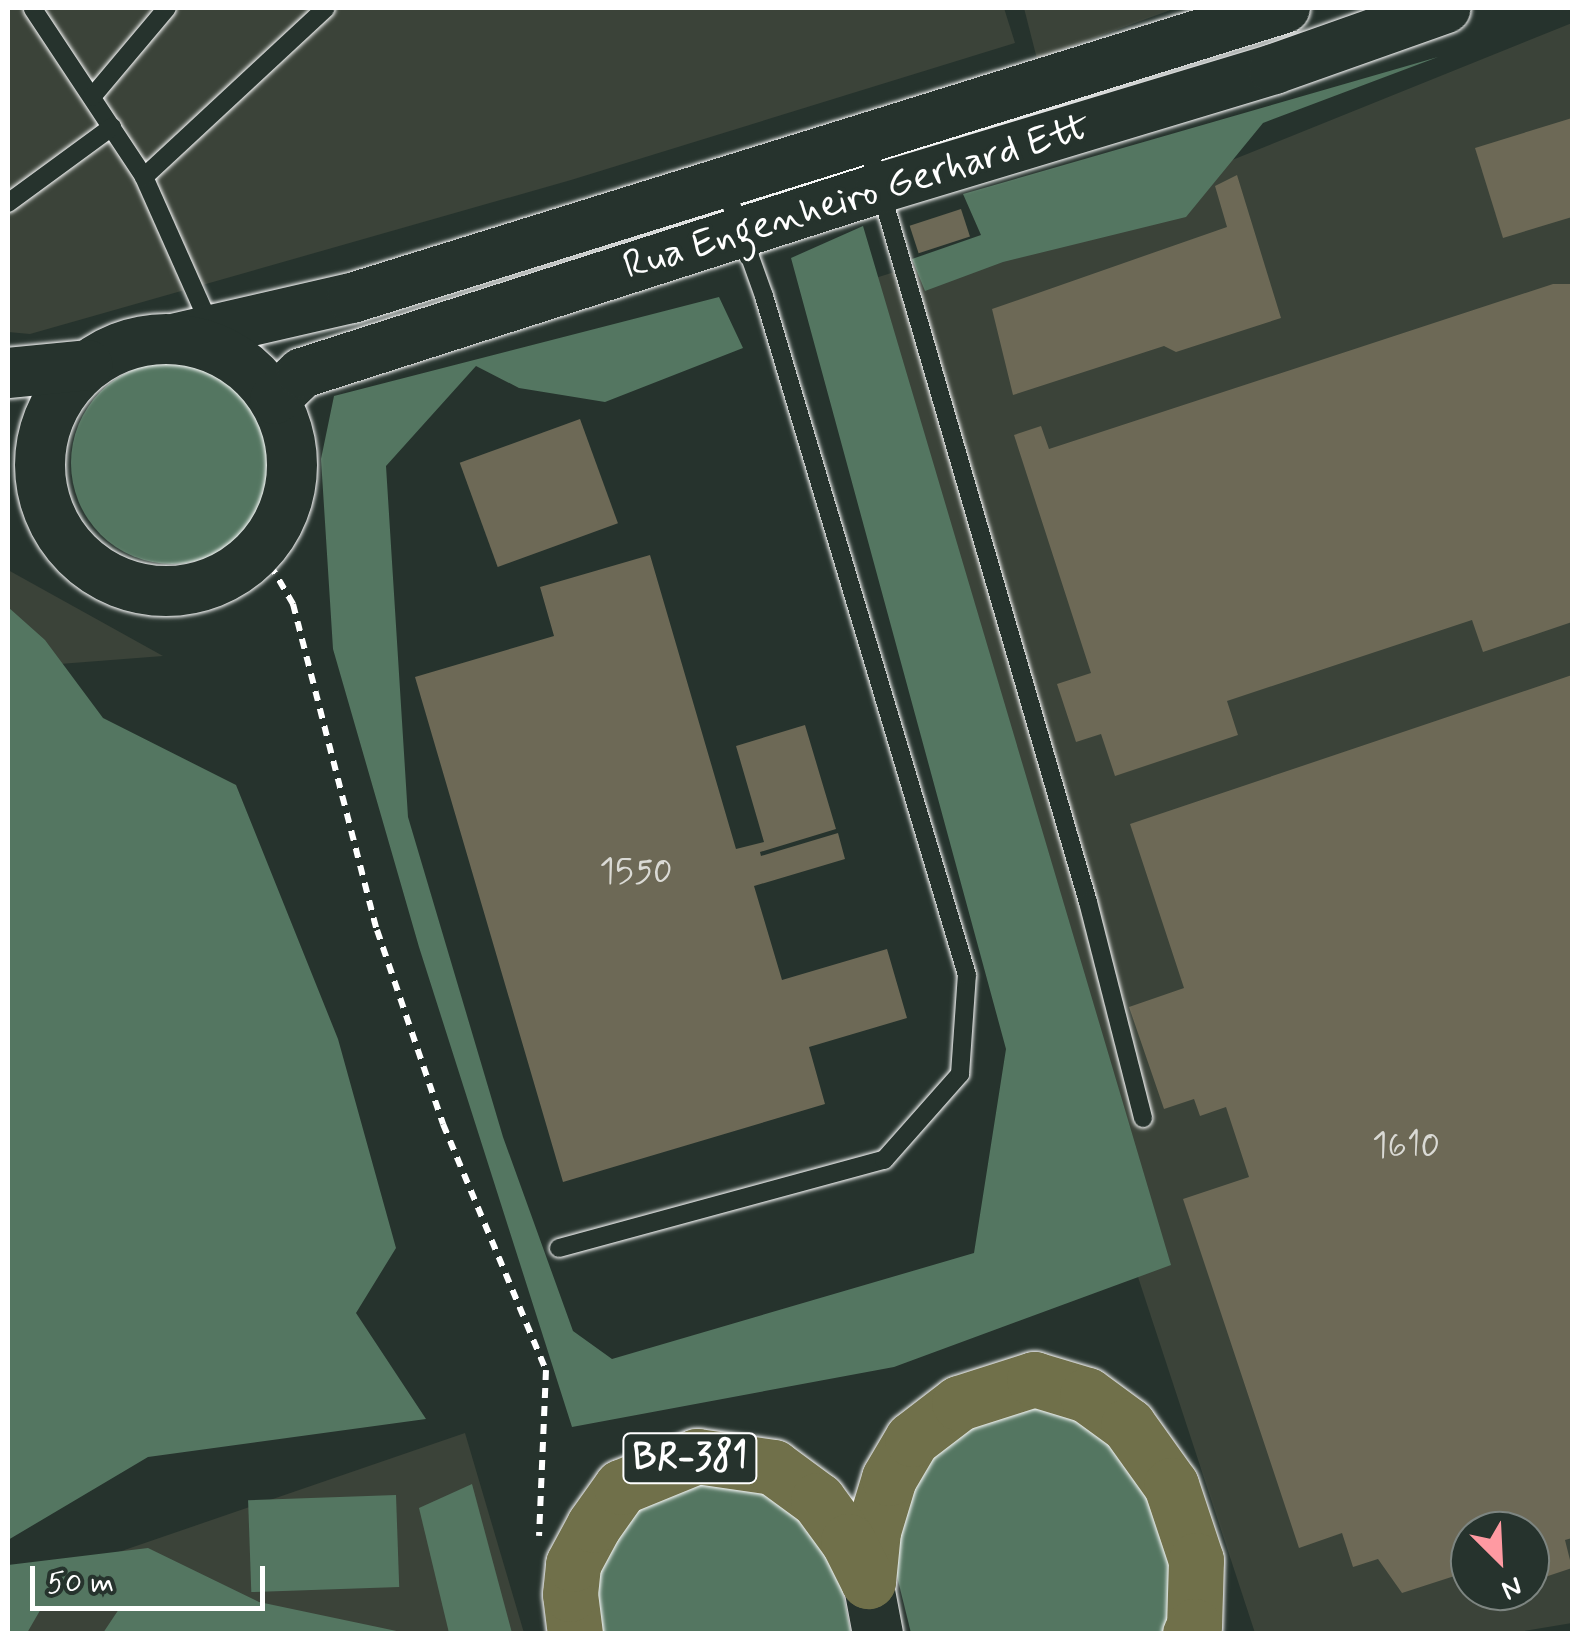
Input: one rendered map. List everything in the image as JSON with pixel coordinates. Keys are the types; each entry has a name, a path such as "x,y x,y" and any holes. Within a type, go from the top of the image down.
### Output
{"highway":[{"path":"868,1581 874,1531 889,1478 912,1438 959,1402 1034,1379 1086,1395 1128,1425 1171,1485 1196,1560 1194,1626 1190,1634"},
{"name":"BR-381","path":"575,1634 570,1594 573,1564 594,1525 621,1487 697,1456 773,1467 818,1500 848,1542 868,1581"}],"main road":[{"name":"Rua Engenheiro Gerhard Ett","path":"195,334 250,369 275,399 290,436 293,476 282,515 261,549 230,574 192,588 152,591 114,580 80,558 24,480 39,455 47,421 63,390 88,365 115,349 352,298 1285,8"},
{"name":"Rua Engenheiro Gerhard Ett","path":"275,399 302,373 741,231 1274,69 1446,8"},
{"name":"Rua Engenheiro Gerhard Ett","path":"8,373 88,365"},
{"path":"868,1581 878,1634"}],"lane":[{"path":"92,96 167,8"},
{"path":"144,177 326,8"},
{"path":"33,9 144,177 195,334"},
{"path":"8,203 112,128"},
{"path":"866,140 1088,902 1144,1118"},
{"path":"559,1248 884,1160 960,1074 966,975 724,183"}],"path":[{"path":"261,549 294,604 377,930 437,1106 546,1370 539,1550"}],"shaded area":[{"path":"8,8 1004,8 1015,43 571,180 30,334 8,332"},
{"path":"1024,8 1176,8 1037,59"},
{"path":"1572,23 1572,1623 1506,1634 1255,1633 1138,1277 834,291 1165,187"},
{"path":"8,570 163,656 8,668"},
{"path":"465,1433 524,1633 8,1633 8,1590"}],"green space":[{"path":"1438,57 1263,123 1186,217 1003,262 925,291 912,259 981,235 963,194"},
{"path":"863,226 1171,1265 894,1367 572,1427 419,947 333,649 321,459 334,396 719,297 743,348 605,402 519,388 476,366 386,466 408,817 503,1137 573,1331 612,1359 974,1253 1006,1049 791,258"},
{"path":"172,362 210,370 243,392 265,425 273,463 265,501 243,534 210,556 172,564 134,556 101,534 79,501 71,463 79,425 101,392 134,370"},
{"path":"8,607 45,640 103,718 236,785 338,1039 396,1248 356,1313 426,1419 148,1457 8,1540"},
{"path":"1043,1405 1101,1434 1144,1472 1179,1562 1172,1634 911,1633 894,1564 897,1500 956,1418"},
{"path":"688,1477 758,1483 817,1527 843,1592 851,1633 594,1633 584,1589 618,1521"},
{"path":"472,1484 512,1633 449,1633 419,1508"},
{"path":"396,1495 399,1587 251,1592 248,1500"},
{"path":"148,1548 259,1602 406,1633 103,1633 121,1606 42,1607 27,1633 8,1633 8,1565"}],"building":[{"path":"1572,118 1572,217 1503,238 1475,148"},
{"path":"1237,175 1281,318 1176,352 1164,346 1013,395 992,309 1227,227 1215,186"},
{"path":"961,209 970,237 919,253 910,226"},
{"path":"1553,284 1572,284 1572,622 1483,652 1472,620 1227,701 1238,735 1115,776 1101,734 1076,742 1057,684 1091,673 1014,435 1041,426 1049,449"},
{"path":"580,419 618,523 498,567 460,463"},
{"path":"650,555 736,849 764,842 736,746 805,725 836,829 760,852 761,856 838,833 845,859 754,886 782,980 887,949 907,1018 809,1047 825,1104 563,1182 415,677 554,636 540,587"},
{"path":"1572,675 1572,1538 1565,1540 1572,1568 1550,1575 1550,1511 1450,1511 1450,1577 1402,1593 1378,1559 1353,1567 1342,1533 1299,1548 1183,1199 1249,1177 1226,1107 1200,1116 1194,1099 1164,1109 1129,1007 1184,988 1130,824"}]}
